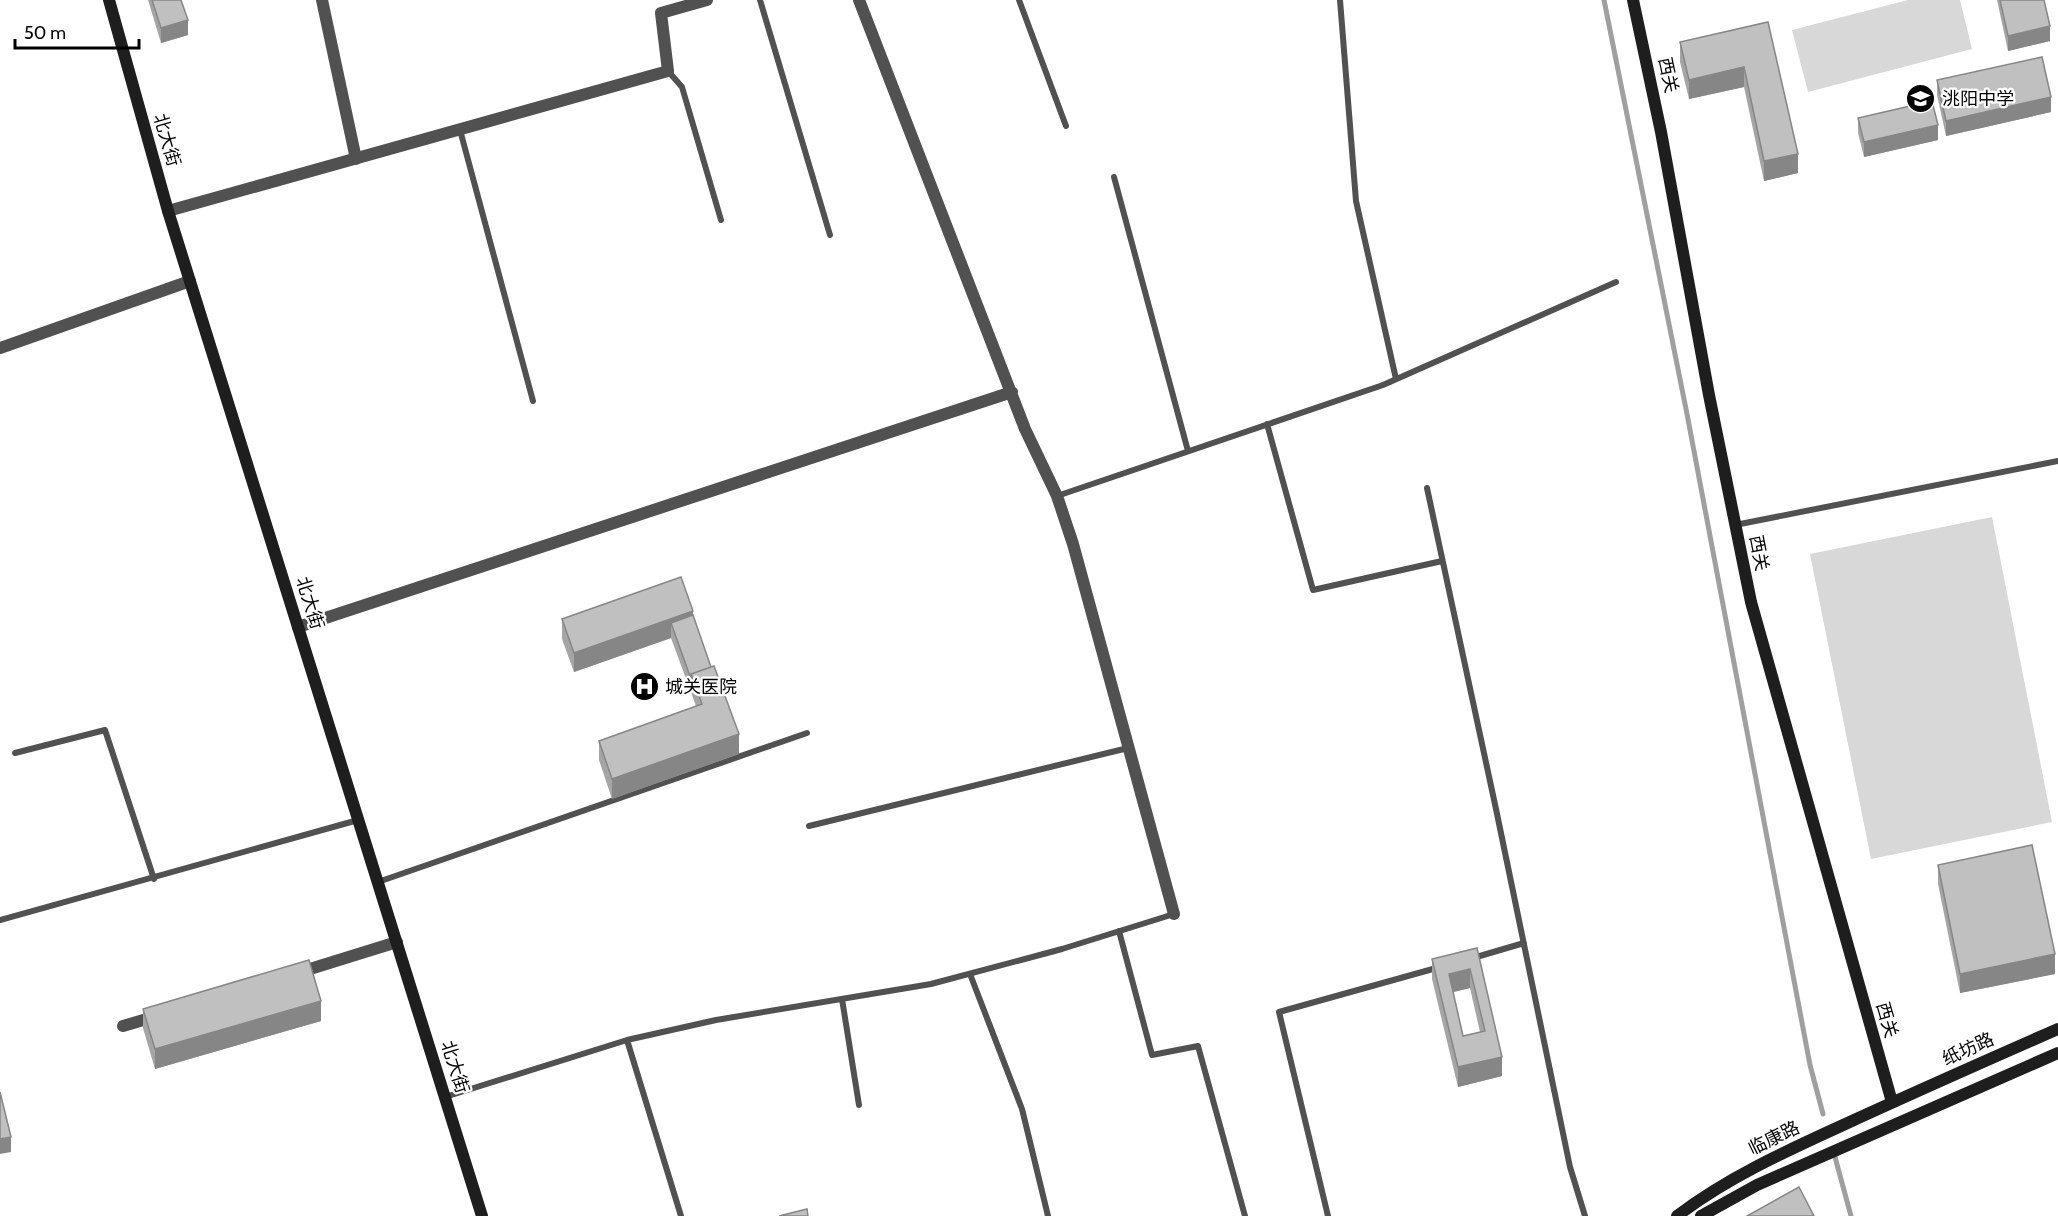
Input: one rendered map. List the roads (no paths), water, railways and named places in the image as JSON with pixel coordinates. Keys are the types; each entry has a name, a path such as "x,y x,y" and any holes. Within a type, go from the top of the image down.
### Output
{"main road":[{"name":"北大街","path":"109,0 168,211 482,1216"},
{"name":"西关","path":"1633,0 1661,132 1751,602 1892,1102"},
{"name":"纸坊路","path":"1892,1102 2058,1029"},
{"name":"临康路","path":"1701,1216 1757,1185 2058,1053"},
{"name":"临康路","path":"1677,1216 1701,1198 1763,1162 1892,1102"}],"street":[{"path":"322,0 356,159"},
{"path":"168,211 668,71 661,13 707,0"},
{"path":"859,0 1025,429 1057,496 1073,544 1174,914"},
{"path":"0,348 190,280"},
{"path":"298,627 1012,392"},
{"path":"283,977 397,942"},
{"path":"123,1026 169,1012"}],"lane":[{"path":"760,0 830,235"},
{"path":"1020,0 1066,126"},
{"path":"1340,0 1356,201 1396,379"},
{"path":"668,71 682,87 721,220"},
{"path":"460,130 533,401"},
{"path":"1114,177 1188,451"},
{"path":"1057,496 1396,379 1616,282"},
{"path":"1267,424 1312,590 1442,561"},
{"path":"1735,525 2058,461"},
{"path":"1427,488 1570,1167 1585,1216"},
{"path":"15,753 105,730 154,879"},
{"path":"378,882 807,733"},
{"path":"808,826 1129,748"},
{"path":"0,920 154,879 358,820"},
{"path":"445,1097 627,1040 716,1020 931,984 1174,914"},
{"path":"1119,931 1152,1055 1198,1046 1245,1216"},
{"path":"1468,959 1524,943"},
{"path":"1328,1216 1279,1012 1446,965"},
{"path":"970,974 1022,1109 1048,1216"},
{"path":"842,999 859,1105"},
{"path":"627,1040 681,1216"}],"waterway":[{"path":"1604,0 1687,414 1810,1065 1823,1114"},
{"path":"1835,1157 1851,1216"}],"place":[{"name":"洮阳中学","path":"1921,99"},
{"name":"城关医院","path":"644,687"}]}
